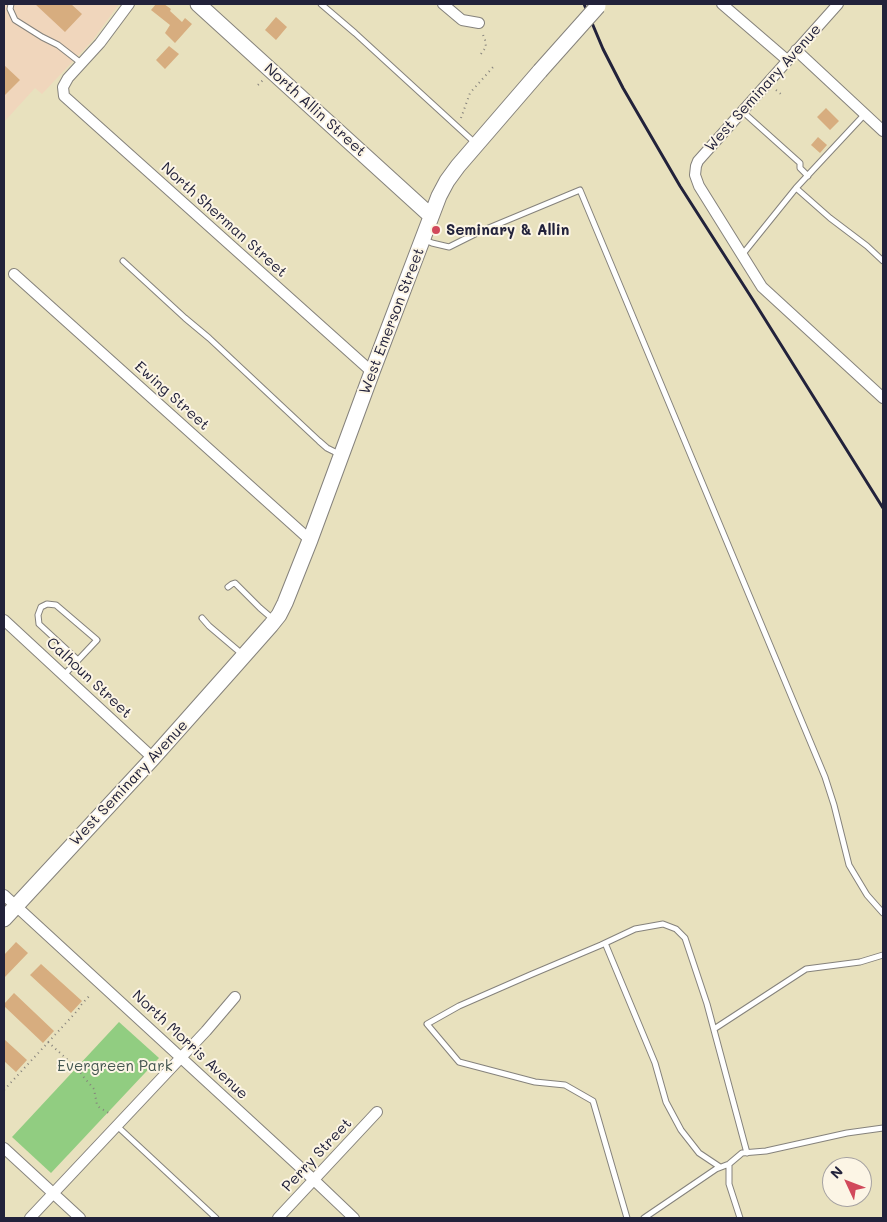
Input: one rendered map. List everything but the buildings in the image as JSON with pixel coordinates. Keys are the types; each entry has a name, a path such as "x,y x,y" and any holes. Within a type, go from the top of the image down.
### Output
{"street":[{"path":"81,63 100,43 129,4"},
{"name":"North Allin Street","path":"198,4 431,216"},
{"path":"443,4 462,20 479,23"},
{"path":"722,4 787,60"},
{"name":"West Emerson Street","path":"249,651 274,621 285,603 431,216 447,181 540,71 599,5"},
{"name":"West Seminary Avenue","path":"742,255 699,186 695,174 696,166 698,161 833,5"},
{"path":"796,50 883,131"},
{"name":"North Sherman Street","path":"81,63 62,87 64,96 372,372"},
{"path":"742,255 762,287 883,398"},
{"name":"Ewing Street","path":"14,274 310,540"},
{"name":"Calhoun Street","path":"4,620 153,758"},
{"name":"West Seminary Avenue","path":"4,919 249,651"},
{"name":"North Morris Avenue","path":"4,895 354,1218"},
{"path":"30,1218 181,1058 235,997"},
{"name":"Perry Street","path":"278,1218 377,1112"},
{"path":"4,1148 80,1218"}],"lane":[{"path":"11,4 10,9 15,20 58,45 81,63"},
{"path":"321,4 477,144"},
{"path":"742,111 800,163 800,168 808,176"},
{"path":"742,255 796,188 865,114"},
{"path":"796,188 883,261"},
{"path":"423,239 432,244 449,247 479,232 580,190 825,777 849,865 867,895 883,913"},
{"path":"123,262 209,338 319,441 341,456"},
{"path":"228,587 235,583 274,621"},
{"path":"64,675 97,640 56,605 47,604 41,607 38,614 39,624 78,660"},
{"path":"202,618 209,626 249,651"},
{"path":"627,1218 593,1101 565,1085 535,1082 459,1062 427,1024 459,1006 635,929 664,924 676,929 685,938 707,1004 747,1153"},
{"path":"605,943 655,1063 666,1102 680,1130 699,1153 720,1167"},
{"path":"714,1030 806,969 860,962 883,955"},
{"path":"117,1126 216,1218"},
{"path":"644,1218 720,1167 729,1164 742,1153 766,1151 847,1133 883,1128"},
{"path":"729,1164 729,1184 740,1218"}],"path":[{"path":"479,23 486,47 480,54"},
{"path":"459,123 470,93 494,66"},
{"path":"776,90 782,95"},
{"path":"4,1090 91,994"},
{"path":"48,1042 80,1071 94,1089 97,1105 109,1113"}],"shaded area":[{"path":"4,4 119,4 93,40 42,94 35,88 4,122"}],"green space":[{"name":"Evergreen Park","path":"119,1022 159,1058 51,1173 12,1137"}],"railway":[{"path":"584,4 603,49 623,88 680,186 883,508"}],"place":[{"name":"Seminary & Allin","path":"436,230"}]}
